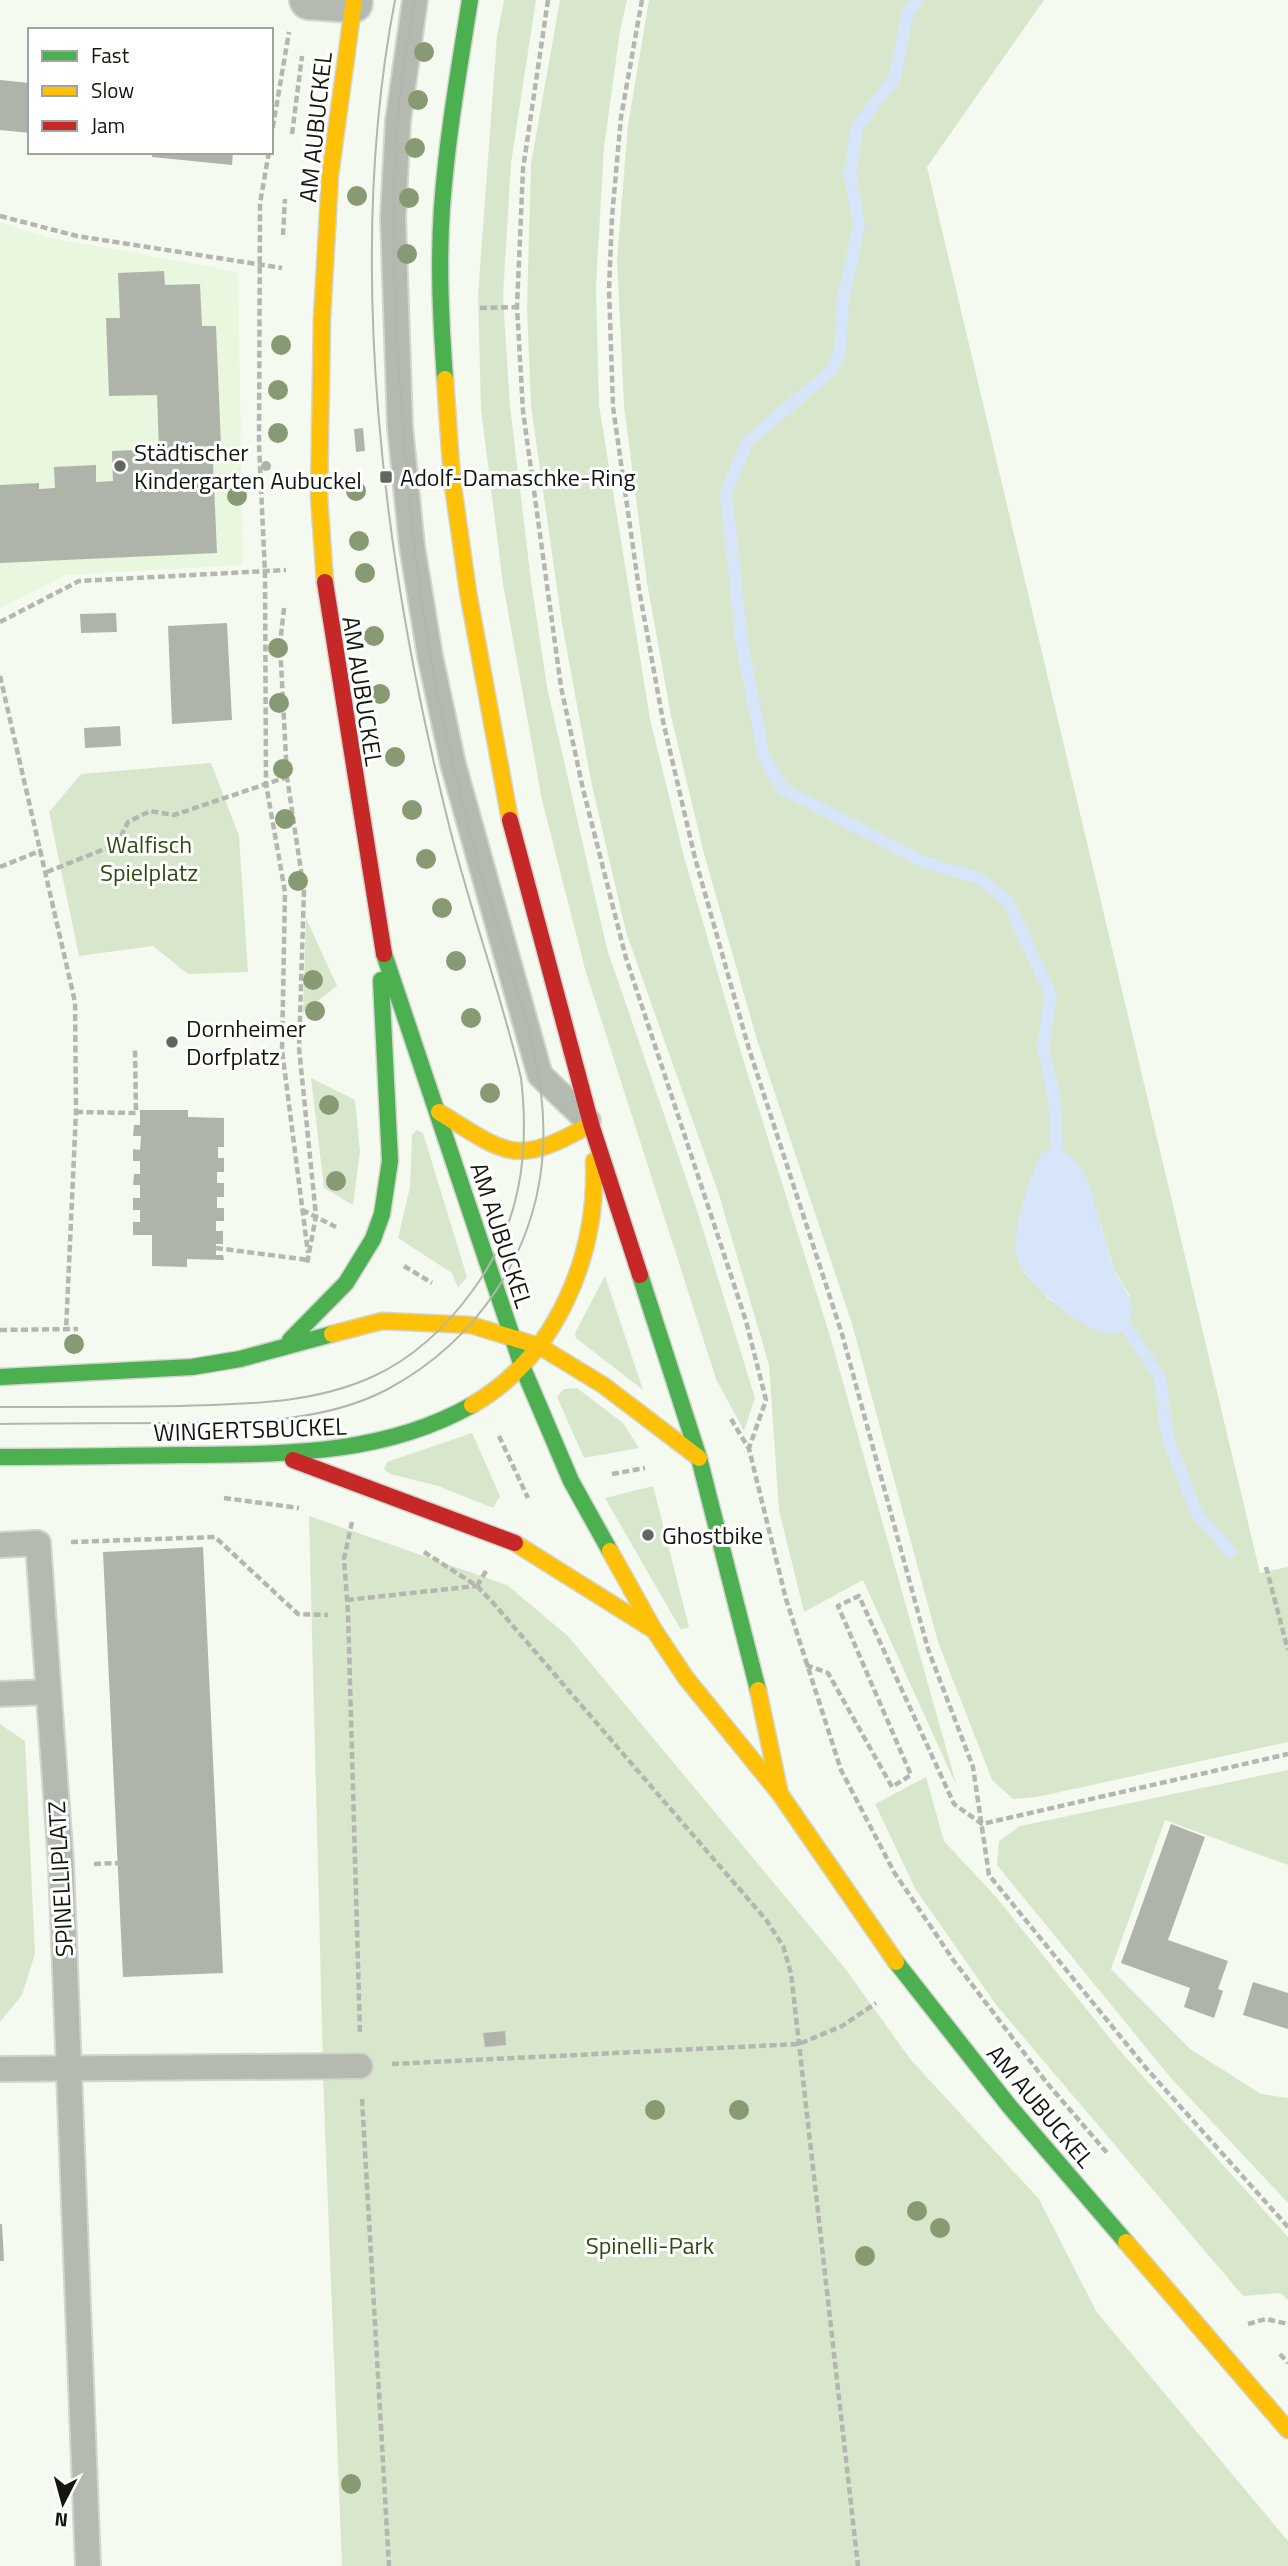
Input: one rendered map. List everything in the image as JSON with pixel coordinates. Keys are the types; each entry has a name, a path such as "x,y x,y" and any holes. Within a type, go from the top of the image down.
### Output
{"main road":[{"name":"AM AUBUCKEL","path":"470,0 451,119 442,208 440,308 452,479 468,592 508,812 591,1124 699,1458 756,1681 780,1794"},
{"name":"AM AUBUCKEL","path":"353,2 330,176 322,318 318,496 327,610 380,943 439,1112 510,1335 571,1481 654,1630 685,1678 780,1794 908,1979 1010,2108 1288,2430"},
{"path":"280,1346 317,1318 348,1284 371,1246 387,1192 390,1161 384,1089 380,943"},
{"path":"439,1112 505,1152 524,1156 543,1151 591,1124"},
{"name":"AM AUBUCKEL","path":"522,1366 563,1310 580,1272 589,1236 595,1175 591,1124"},
{"path":"0,1377 192,1367 240,1359 280,1346 382,1321 471,1325 539,1346 603,1385 699,1458"},
{"name":"WINGERTSBUCKEL","path":"0,1457 275,1454 350,1450 408,1436 454,1418 522,1366"},
{"path":"275,1454 505,1537 654,1630"}],"street":[{"path":"303,9 353,2"}],"lane":[{"path":"415,0 398,121 393,217 400,427 414,559 430,656 453,764 540,1075 591,1124"},
{"path":"0,1545 38,1543"},
{"name":"SPINELLIPLATZ","path":"38,1543 61,1864 88,2566"},
{"path":"0,1694 48,1692"},
{"path":"0,2069 68,2066 360,2066"}],"path":[{"path":"548,0 523,169 517,307 523,411 564,700 626,958 746,1321 766,1401 749,1449"},
{"path":"642,0 621,117 612,217 609,289 613,407 639,589 663,721 695,858 749,1049 842,1334 929,1649 973,1767 989,1875 1146,2068 1288,2227"},
{"path":"273,130 303,9"},
{"path":"269,154 260,203 258,445 265,573 266,784 285,892 282,1050 309,1260 303,1271"},
{"path":"0,216 77,236 282,268"},
{"path":"471,308 517,307"},
{"path":"0,622 79,581 288,570"},
{"path":"0,676 75,1002 76,1112 66,1330"},
{"path":"47,872 117,844 128,822 150,811 174,814 287,777"},
{"path":"0,867 42,850"},
{"path":"76,1112 135,1112 135,1050"},
{"path":"216,1248 309,1260"},
{"path":"0,1330 92,1329"},
{"path":"730,1417 749,1449 805,1664 841,1770 894,1872 954,1961 1047,2083 1110,2156"},
{"path":"528,1498 547,1485 749,1449"},
{"path":"221,1497 313,1510"},
{"path":"363,1520 353,1517 344,1559 347,1600 477,1586"},
{"path":"38,1543 215,1537 298,1615 328,1615"},
{"path":"413,1546 477,1586 768,1921 783,1946 791,1973 858,2566"},
{"path":"1266,1567 1288,1650"},
{"path":"805,1664 828,1673 892,1787 911,1775 838,1606 859,1596 954,1804 982,1824 1288,1754"},
{"path":"360,2066 799,2044 842,2026 908,1979"},
{"path":"1244,2312 1261,2333"},
{"path":"1253,2322 1266,2319 1288,2324"},
{"path":"1279,2353 1288,2363"}],"shaded area":[{"name":"Städtischer Kindergarten Aubuckel","path":"0,222 46,237 238,272 243,565 66,575 0,608"}],"green space":[{"path":"504,0 536,0 511,163 503,296 510,406 547,687 607,949 697,1210 755,1398 744,1431 716,1379 585,969 542,800 503,584 481,409 478,296 497,36"},
{"path":"560,0 627,0 620,31 604,147 596,286 599,405 650,719 684,857 739,1046 830,1336 957,1787 863,1580 804,1612 779,1510 769,1365 719,1195 626,932 591,781 562,624 531,406 527,307 531,164"},
{"path":"649,0 1044,0 927,167 1260,1573 1288,1567 1288,1742 1037,1797 1013,1799 992,1780 938,1642 852,1324 757,1040 703,850 671,716 647,583 624,406 617,259 628,125","holes":["1100,1223 1114,1269 1129,1295 1131,1317 1078,1321 1048,1298 1024,1272"]},
{"name":"Walfisch Spielplatz","path":"211,763 239,836 248,972 188,974 153,946 79,956 49,812 81,774"},
{"path":"306,918 337,986 303,1012"},
{"path":"311,1078 355,1100 360,1152 353,1205 324,1188"},
{"path":"417,1130 423,1133 467,1277 458,1288 452,1273 398,1238 410,1187 412,1135"},
{"path":"605,1276 643,1390 576,1338 575,1333"},
{"path":"577,1388 623,1423 639,1448 584,1458 557,1397 564,1389"},
{"path":"472,1433 500,1496 493,1508 438,1486 390,1474 384,1469 387,1462"},
{"path":"653,1486 689,1627 681,1630 605,1498"},
{"name":"Spinelli-Park","path":"309,1516 507,1585 568,1636 844,1967 911,2060 1039,2199 1096,2311 1288,2541 1288,2566 342,2566 324,2104"},
{"path":"0,1724 25,1741 35,1954 22,1995 0,2022"},
{"path":"1288,1770 1288,1865 1165,1820 1111,1969 1190,2049 1261,2094 1288,2098 1288,2203 1170,2077 997,1865 999,1841 1020,1826"},
{"path":"926,1777 944,1841 996,1897 1121,2052 1288,2237 1288,2300 1280,2293 1243,2296 997,2006 916,1890 875,1804"}],"water":[{"path":"1056,1149 1077,1162 1092,1193 1112,1264 1131,1305 1130,1319 1121,1331 1107,1333 1071,1316 1036,1285 1017,1258 1016,1235 1033,1173 1043,1151"}],"building":[{"path":"0,80 28,83 28,133 0,130"},
{"path":"152,154 233,154 232,165 152,157"},
{"path":"164,271 165,285 200,284 202,326 216,326 221,446 206,446 207,463 213,463 217,553 0,563 0,485 39,483 39,489 55,488 54,467 96,465 96,482 113,481 112,451 159,449 157,395 109,396 106,318 120,318 118,273"},
{"path":"363,428 365,451 356,452 354,429"},
{"path":"266,461 270,462 270,470 266,471 262,470 261,466 262,462"},
{"path":"116,613 117,632 81,633 80,614"},
{"path":"227,623 232,720 172,724 168,626"},
{"path":"120,726 121,746 85,748 84,728"},
{"path":"140,1110 188,1110 188,1117 224,1118 224,1147 218,1147 218,1158 224,1158 224,1172 217,1172 217,1183 224,1183 224,1197 217,1197 217,1208 224,1208 224,1221 216,1221 216,1231 223,1231 223,1244 216,1244 216,1255 223,1255 224,1260 187,1259 187,1267 152,1266 152,1235 133,1235 133,1222 140,1222 140,1210 133,1210 133,1198 140,1198 140,1185 133,1185 134,1174 140,1174 140,1161 133,1161 133,1149 140,1150 141,1136 133,1136 134,1125 140,1125"},
{"path":"203,1547 223,1973 123,1977 103,1552"},
{"path":"1171,1824 1205,1837 1168,1940 1228,1961 1218,1989 1223,1991 1214,2018 1184,2007 1190,1988 1121,1963"},
{"path":"1253,1982 1288,1993 1288,2029 1243,2015"},
{"path":"505,2031 506,2045 485,2047 483,2033"},
{"path":"2,2224 4,2261 0,2261"}],"waterway":[{"path":"918,0 908,11 895,77 857,127 850,173 859,225 843,300 840,353 831,371 747,442 726,493 742,644 764,757 783,789 923,862 979,878 1007,900 1051,995 1043,1046 1054,1097 1058,1165"},
{"path":"1118,1315 1160,1377 1167,1436 1197,1514 1231,1552"}],"tram line":[{"path":"0,1407 255,1403 304,1397 351,1385 403,1360 441,1328 489,1266 511,1215 518,1189 524,1135 521,1078 458,860 427,730 406,627 390,523 379,417 373,310 373,205 380,101 395,0"},
{"path":"0,1424 258,1421 338,1409 363,1400 388,1389 420,1369 449,1346 475,1319 497,1290 515,1258 529,1224 538,1188 543,1150 543,1118 535,1056 528,1025 480,871 443,724 426,632 409,493 395,300 394,199 400,99 415,0"}],"traffic: fast":[{"path":"445,379 440,293 442,207 450,129 470,0"},
{"path":"384,954 522,1366 571,1481 610,1551"},
{"path":"290,1340 346,1283 373,1239 382,1214 390,1161 381,980"},
{"path":"640,1275 699,1458 758,1690"},
{"path":"0,1377 192,1367 240,1359 332,1334"},
{"path":"0,1457 297,1452 369,1443 404,1434 472,1405"},
{"path":"896,1962 1010,2107 1126,2242"}],"traffic: slow":[{"path":"325,582 319,496 322,318 330,176 354,0"},
{"path":"445,379 452,479 468,592 510,820"},
{"path":"439,1112 481,1138 513,1150 545,1146 591,1124"},
{"path":"472,1405 502,1384 527,1359 549,1331 566,1300 580,1267 589,1232 594,1161"},
{"path":"332,1334 382,1321 471,1325 539,1346 603,1385 699,1458"},
{"path":"515,1543 652,1629"},
{"path":"610,1551 654,1630 686,1678 780,1794 896,1962"},
{"path":"758,1690 779,1789"},
{"path":"1126,2242 1288,2430"}],"traffic: jam":[{"path":"325,582 384,954"},
{"path":"510,820 591,1124 640,1275"},
{"path":"293,1460 515,1543"}],"place":[{"name":"Städtischer Kindergarten Aubuckel","path":"120,466"},
{"name":"Adolf-Damaschke-Ring","path":"386,477"},
{"name":"Dornheimer Dorfplatz","path":"172,1042"},
{"name":"Ghostbike","path":"648,1535"}]}
